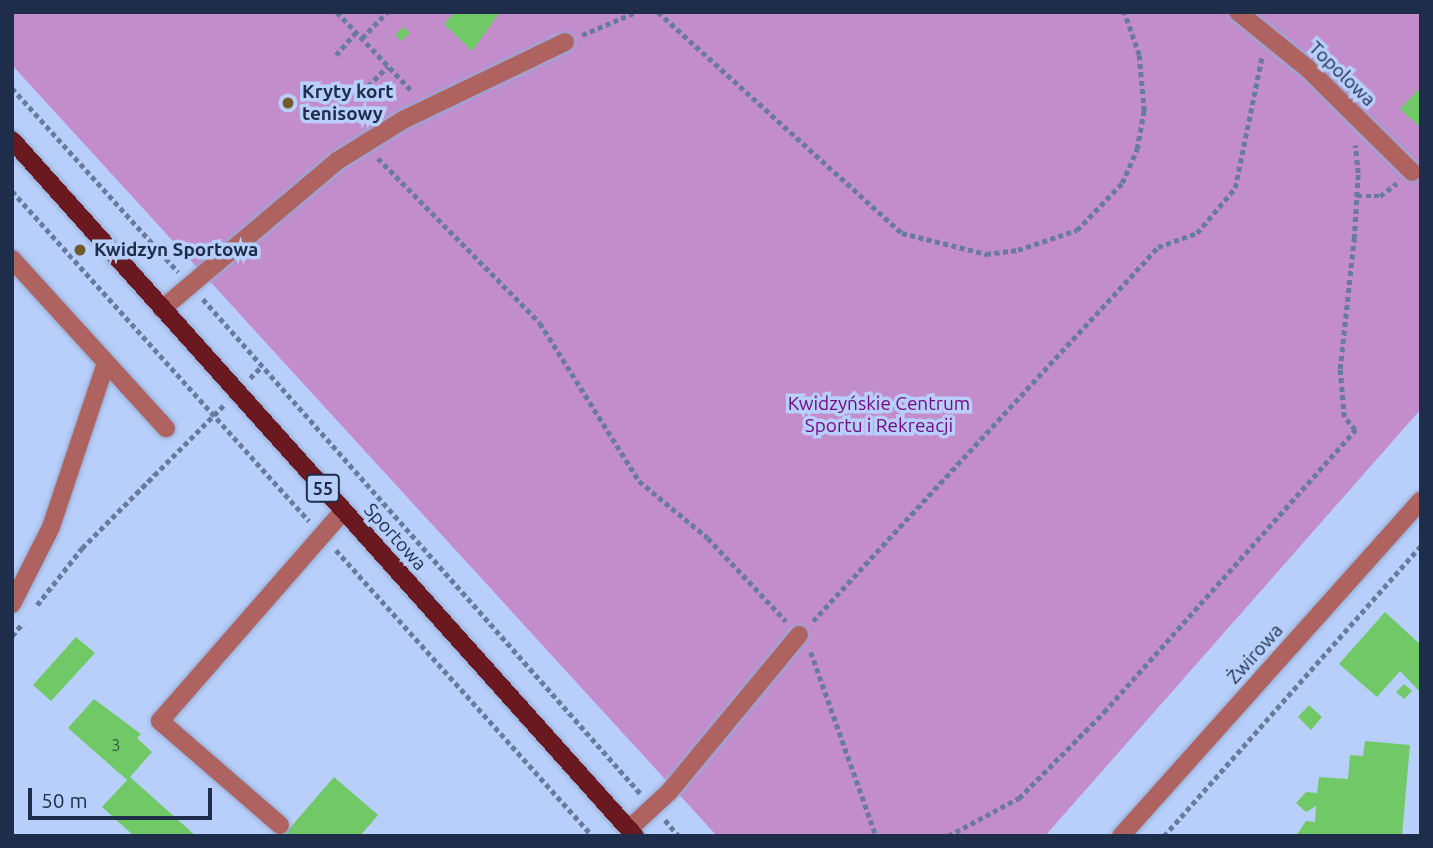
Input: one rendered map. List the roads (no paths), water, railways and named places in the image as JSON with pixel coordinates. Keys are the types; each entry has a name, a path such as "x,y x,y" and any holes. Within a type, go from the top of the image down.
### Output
{"main road":[{"name":"Sportowa","path":"12,140 632,833"}],"street":[{"name":"Topolowa","path":"1237,12 1266,34 1350,110 1412,172"},
{"path":"162,309 337,161 429,108 565,42"},
{"path":"12,259 105,366 166,428"},
{"path":"12,604 51,527 105,366"},
{"name":"Żwirowa","path":"1121,836 1421,500"},
{"path":"280,825 160,721 344,511"},
{"path":"632,833 799,635"}],"place":[{"name":"Kryty kort tenisowy","path":"288,103"},
{"name":"Kwidzyn Sportowa","path":"80,250"}],"park label":[{"name":"Kwidzyńskie Centrum Sportu i Rekreacji","path":"879,415"}]}
